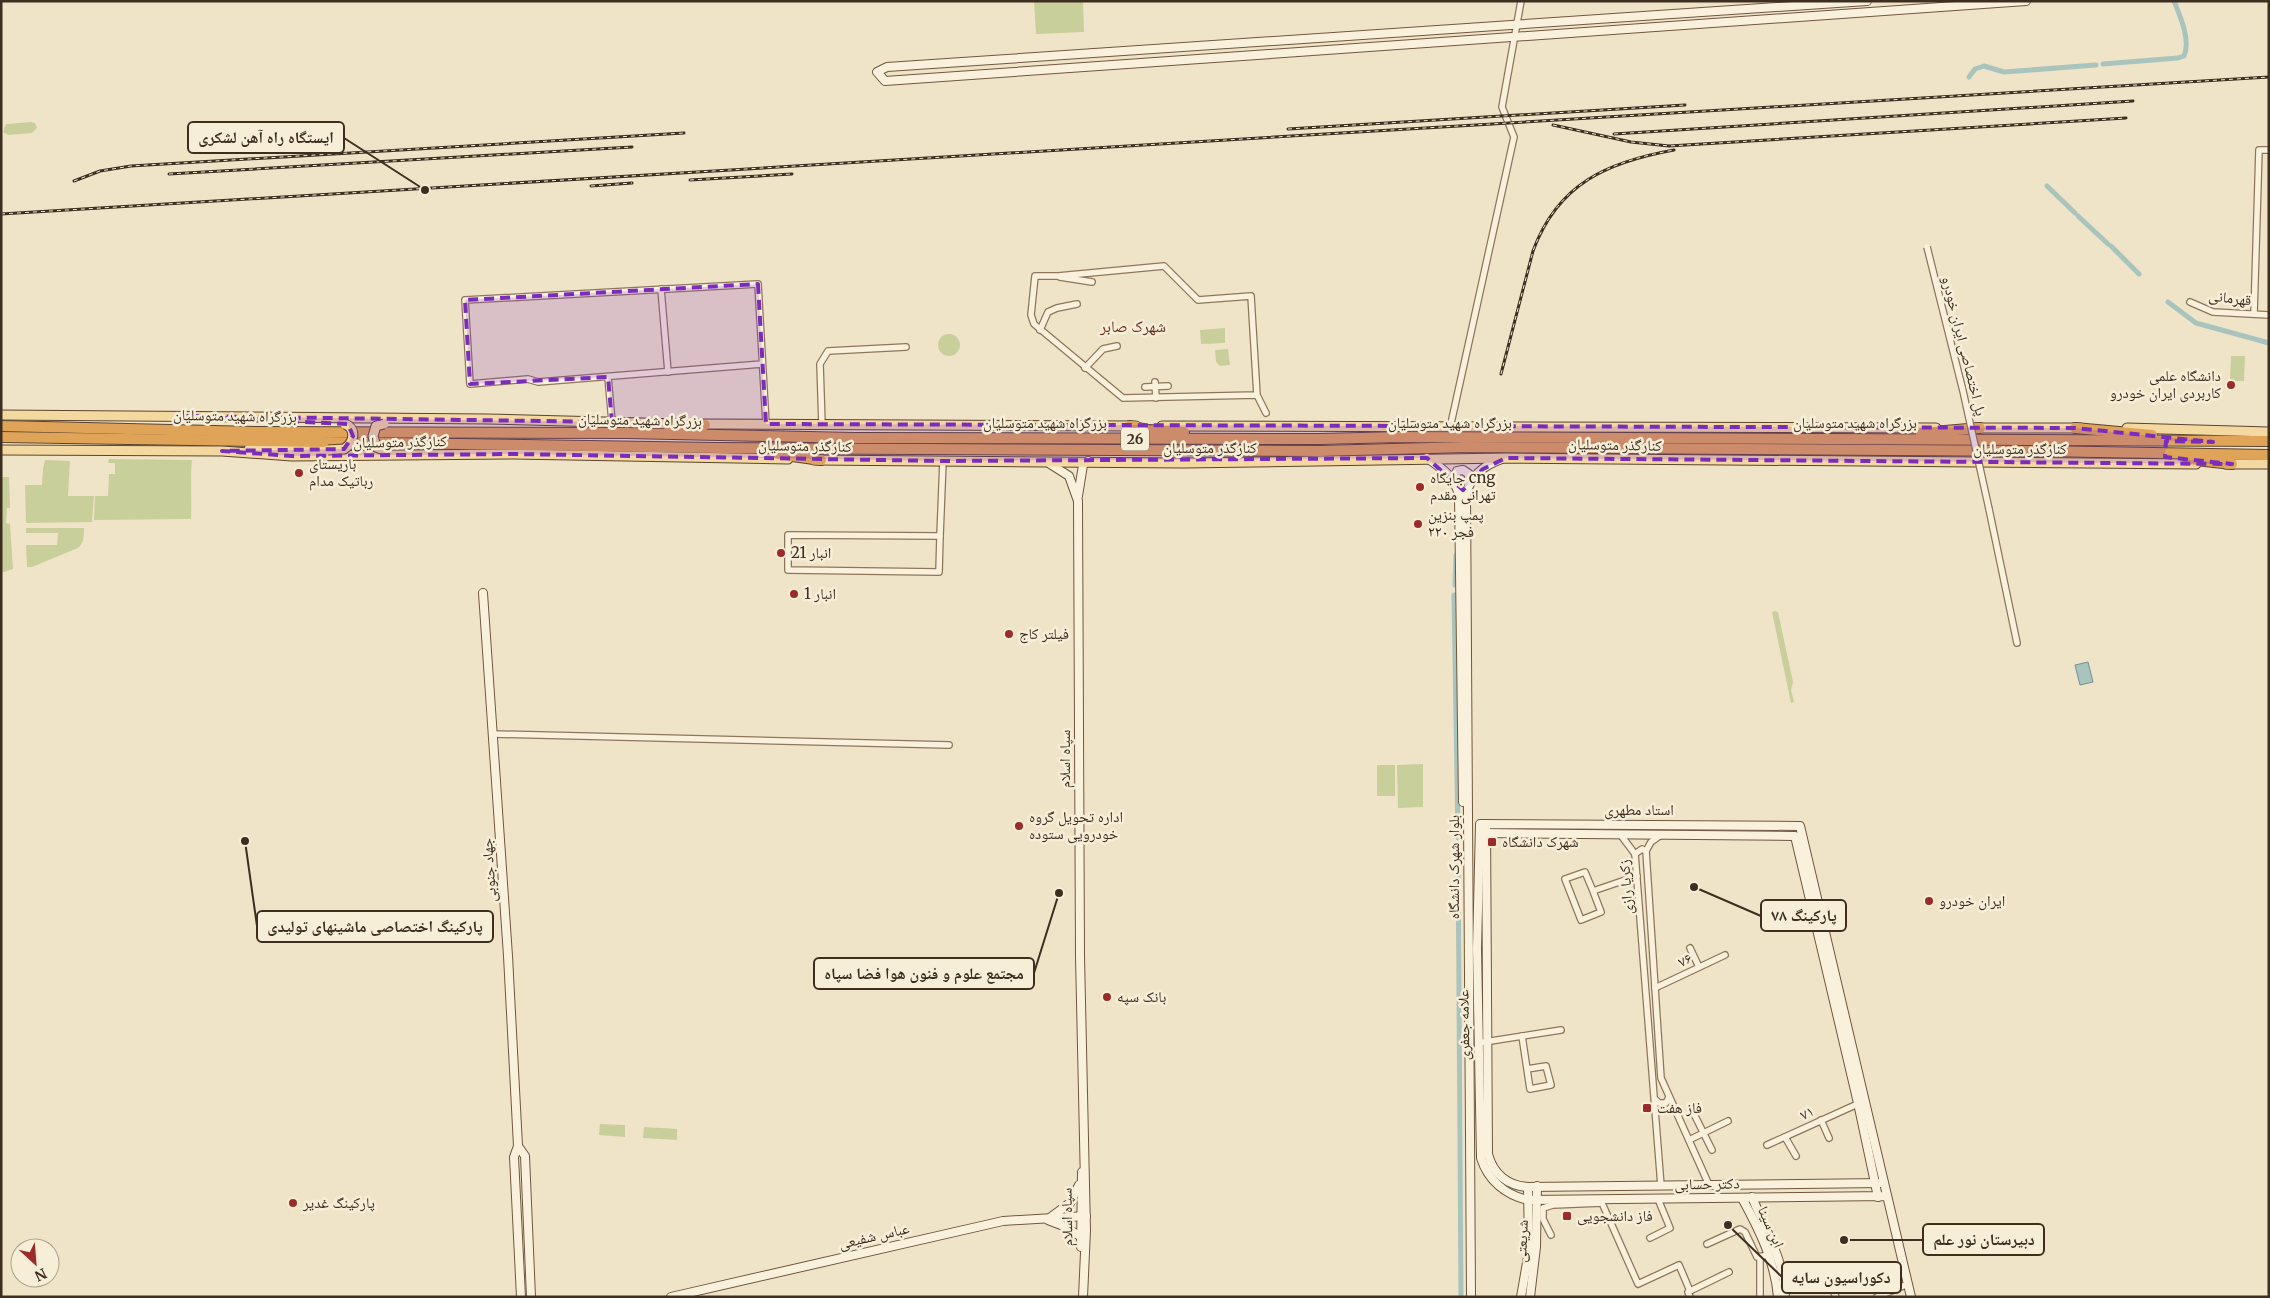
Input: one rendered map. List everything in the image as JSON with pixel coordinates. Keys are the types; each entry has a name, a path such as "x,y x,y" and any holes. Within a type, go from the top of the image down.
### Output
{"highway":[{"path":"1,421 38,426"},
{"path":"626,433 705,424"},
{"name":"بزرگراه شهید متوسلیان","path":"1,426 256,432 626,433 855,438 1852,438 2269,441"},
{"path":"1130,426 1148,430 1208,434 1242,439"},
{"path":"1852,438 1980,428"},
{"path":"2075,428 2178,436 2213,442"},
{"name":"بزرگراه شهید متوسلیان","path":"1,436 717,448 1309,451 1468,448 1717,449 2269,455"},
{"path":"717,448 821,460"},
{"path":"2116,452 2232,464"}],"main road":[{"name":"کنارگذر متوسلیان","path":"1,415 822,425 2075,428 2269,432"},
{"path":"183,416 234,422 345,424 352,430 353,436 351,444 344,449 222,451"},
{"path":"507,454 387,451 376,447 373,436 376,426 384,424 540,424 566,421"},
{"path":"1593,459 1717,449"},
{"name":"کنارگذر متوسلیان","path":"1,450 222,451 292,456 507,454 942,461 1317,462 1427,458 1506,458 2269,464"}],"street":[{"path":"1450,428 1456,392 1514,137 1502,107 1521,1"},
{"path":"1867,1 887,67 877,72 885,81 1858,13 1974,3 2026,1"},
{"path":"1856,2 1858,13"},
{"path":"1721,11 1722,22"},
{"path":"1294,40 1295,52"},
{"path":"1015,58 1016,72"},
{"path":"2254,314 2259,150 2269,150"},
{"name":"پل اختصاصی ایران خودرو","path":"1927,247 1963,391 2017,643"},
{"path":"1257,395 1123,398 1034,324 1030,315 1035,276 1058,276 1164,266 1198,300 1251,296 1257,395 1266,413"},
{"path":"1058,276 1092,282"},
{"path":"762,364 538,382 528,379 470,384 465,300 758,284 766,424"},
{"path":"662,289 668,372"},
{"name":"قهرمانی","path":"2190,302 2213,312 2269,315"},
{"path":"1040,330 1048,312 1077,304"},
{"path":"1085,368 1103,349 1117,346"},
{"path":"822,425 820,364 828,351 906,347"},
{"path":"608,377 612,422"},
{"path":"1155,384 1156,398"},
{"path":"1145,387 1155,384 1168,386"},
{"path":"1427,458 1447,472 1454,480"},
{"path":"1469,483 1482,468 1506,458"},
{"path":"940,536 788,534 788,570 939,572 940,536 942,461"},
{"name":"سپاه اسلام","path":"1046,461 1069,476 1078,501 1084,1297"},
{"path":"1078,501 1083,465 1088,461"},
{"path":"1454,480 1457,471 1463,470 1469,474 1469,483"},
{"name":"بلوار شهرک دانشگاه","path":"1454,480 1459,495 1464,589 1471,1297"},
{"name":"بلوار شهرک دانشگاه","path":"1466,1297 1464,589 1466,494 1469,483"},
{"name":"جهاد جنوبی","path":"483,593 508,956 518,1146 514,1157 521,1297"},
{"path":"494,734 949,745"},
{"name":"استاد مطهری","path":"1483,824 1799,824 1825,948"},
{"name":"علامه جعفری","path":"1483,824 1478,1043 1481,1158 1484,1169 1507,1194 1528,1200"},
{"name":"استاد مطهری","path":"1482,833 1793,835 1797,839 1825,948"},
{"name":"علامه جعفری","path":"1482,833 1488,1154 1490,1162 1508,1183 1528,1187"},
{"path":"1620,834 1635,854"},
{"path":"1646,852 1651,842 1662,835"},
{"name":"زکریا رازی","path":"1661,1186 1656,1100 1635,854 1642,849 1646,852 1661,1078 1709,1185"},
{"path":"1585,872 1593,891 1600,912 1581,920 1565,879 1585,872"},
{"path":"1593,891 1637,876"},
{"path":"1639,891 1648,890"},
{"path":"1690,948 1699,967"},
{"path":"1825,948 1879,1184 1911,1297"},
{"name":"۷۶","path":"1655,988 1725,955"},
{"path":"1646,977 1654,977"},
{"path":"1478,1043 1562,1030"},
{"path":"1522,1036 1530,1089 1551,1085 1546,1066 1527,1069"},
{"path":"1656,1100 1659,1103 1666,1103 1669,1097"},
{"name":"۷۱","path":"1767,1145 1861,1102"},
{"path":"1696,1116 1712,1150"},
{"path":"1821,1120 1829,1138"},
{"path":"1688,1140 1728,1121"},
{"path":"1785,1137 1796,1156"},
{"name":"جهاد جنوبی","path":"518,1146 525,1156 531,1297"},
{"name":"سپاه اسلام","path":"1083,1162 1080,1181 1083,1219 1080,1236 1084,1272"},
{"path":"1048,1219 1070,1203 1080,1181"},
{"name":"دکتر حسابی","path":"1528,1187 1879,1184"},
{"name":"شریعتی","path":"1530,1297 1534,1270 1537,1186"},
{"name":"شریعتی","path":"1521,1297 1529,1251 1528,1187"},
{"name":"دکتر حسابی","path":"1528,1200 1882,1196"},
{"path":"1650,1238 1670,1228 1658,1198"},
{"name":"ابن سینا","path":"1742,1198 1769,1255 1776,1278 1778,1297"},
{"name":"ابن سینا","path":"1752,1198 1783,1275 1785,1297"},
{"path":"1551,1235 1543,1219 1543,1208 1553,1205 1602,1203 1638,1284 1679,1265 1690,1294 1729,1272"},
{"path":"1048,1219 1061,1224 1080,1236"},
{"name":"عباس شفیعی","path":"688,1297 1004,1223 1048,1219"},
{"name":"عباس شفیعی","path":"671,1297 1003,1221 1083,1219"},
{"path":"1707,1244 1740,1229 1745,1232 1757,1257 1760,1258 1760,1297"},
{"path":"1760,1258 1769,1255"},
{"path":"1783,1275 1818,1270 1824,1272 1834,1296"},
{"path":"1877,1297 1908,1284"}],"highlighted area":[{"path":"758,284 766,424 2075,428 2213,442 2166,441 2165,457 2232,464 1506,458 1483,469 1463,490 1427,458 943,461 513,454 292,456 222,451 344,449 353,436 348,424 183,416 612,422 608,377 470,384 465,300"}],"green space":[{"path":"1034,1 1083,1 1084,32 1036,34"},
{"path":"35,123 37,128 32,133 8,135 3,132 6,124"},
{"path":"1225,328 1225,343 1201,344 1200,330"},
{"path":"949,334 957,337 960,345 957,353 949,356 941,353 938,345 941,337"},
{"path":"1228,349 1230,365 1220,366 1216,362 1215,350"},
{"path":"2231,356 2245,356 2244,381 2230,381"},
{"path":"109,459 192,460 191,519 94,520 95,496 108,496 109,474 115,474 115,463 108,463"},
{"path":"45,460 70,461 68,496 94,496 92,522 26,523 25,485 42,485"},
{"path":"1,477 9,477 10,508 7,508 6,523 10,524 13,569 1,573"},
{"path":"26,528 84,528 83,539 78,548 32,567 27,567 26,545 57,545 58,533 26,533"},
{"path":"1772,612 1778,612 1793,682 1791,690 1794,702 1791,703"},
{"path":"1423,764 1423,807 1398,808 1397,765"},
{"path":"1377,765 1395,765 1395,796 1377,796"},
{"path":"600,1124 625,1125 625,1137 599,1135"},
{"path":"644,1127 677,1129 677,1140 643,1138"}],"water":[{"path":"2088,662 2093,682 2080,685 2075,665"}],"waterway":[{"path":"2103,64 2184,56 2186,50 2185,36 2182,21 2174,1"},
{"path":"1969,77 1975,69 1984,66 2004,72 2096,65"},
{"path":"2047,186 2075,213"},
{"path":"2078,216 2108,244"},
{"path":"2111,246 2139,274"},
{"path":"2168,302 2196,323 2269,343"},
{"path":"1455,585 1456,555"},
{"path":"1454,595 1458,838"},
{"path":"1458,845 1461,1297"}],"railway":[{"path":"1,214 2269,77"},
{"path":"1614,134 2133,101"},
{"path":"1288,129 1685,105"},
{"path":"1553,125 1631,142 1669,146 2126,118"},
{"path":"74,181 100,171 131,166 684,133"},
{"path":"169,174 632,147"},
{"path":"1501,374 1533,251 1556,208 1571,192 1607,169 1628,161 1674,150"},
{"path":"690,180 792,174"},
{"path":"591,186 632,183"}],"place":[{"name":"ایستگاه راه آهن لشکری","path":"425,190"},
{"name":"دانشگاه علمی کاربردی ایران خودرو","path":"2231,385"},
{"name":"باریستای رباتیک مدام","path":"299,473"},
{"name":"جایگاه cng تهرانی مقدم","path":"1420,487"},
{"name":"پمپ بنزین ۲۲۰ فجر","path":"1418,524"},
{"name":"انبار 21","path":"781,553"},
{"name":"انبار 1","path":"794,594"},
{"name":"فیلتر کاج","path":"1009,634"},
{"name":"اداره تحویل گروه خودرویی ستوده","path":"1019,826"},
{"name":"پارکینگ اختصاصی ماشینهای تولیدی","path":"245,841"},
{"name":"شهرک دانشگاه","path":"1492,842"},
{"name":"پارکینگ ۷۸","path":"1694,887"},
{"name":"مجتمع علوم و فنون هوا فضا سپاه","path":"1059,893"},
{"name":"ایران خودرو","path":"1929,901"},
{"name":"بانک سپه","path":"1107,997"},
{"name":"فاز هفت","path":"1647,1108"},
{"name":"پارکینگ غدیر","path":"293,1203"},
{"name":"فاز دانشجویی","path":"1567,1216"},
{"name":"دکوراسیون سایه","path":"1728,1225"},
{"name":"دبیرستان نور علم","path":"1844,1240"}],"district":[{"name":"شهرک صابر","path":"1133,326"}]}
